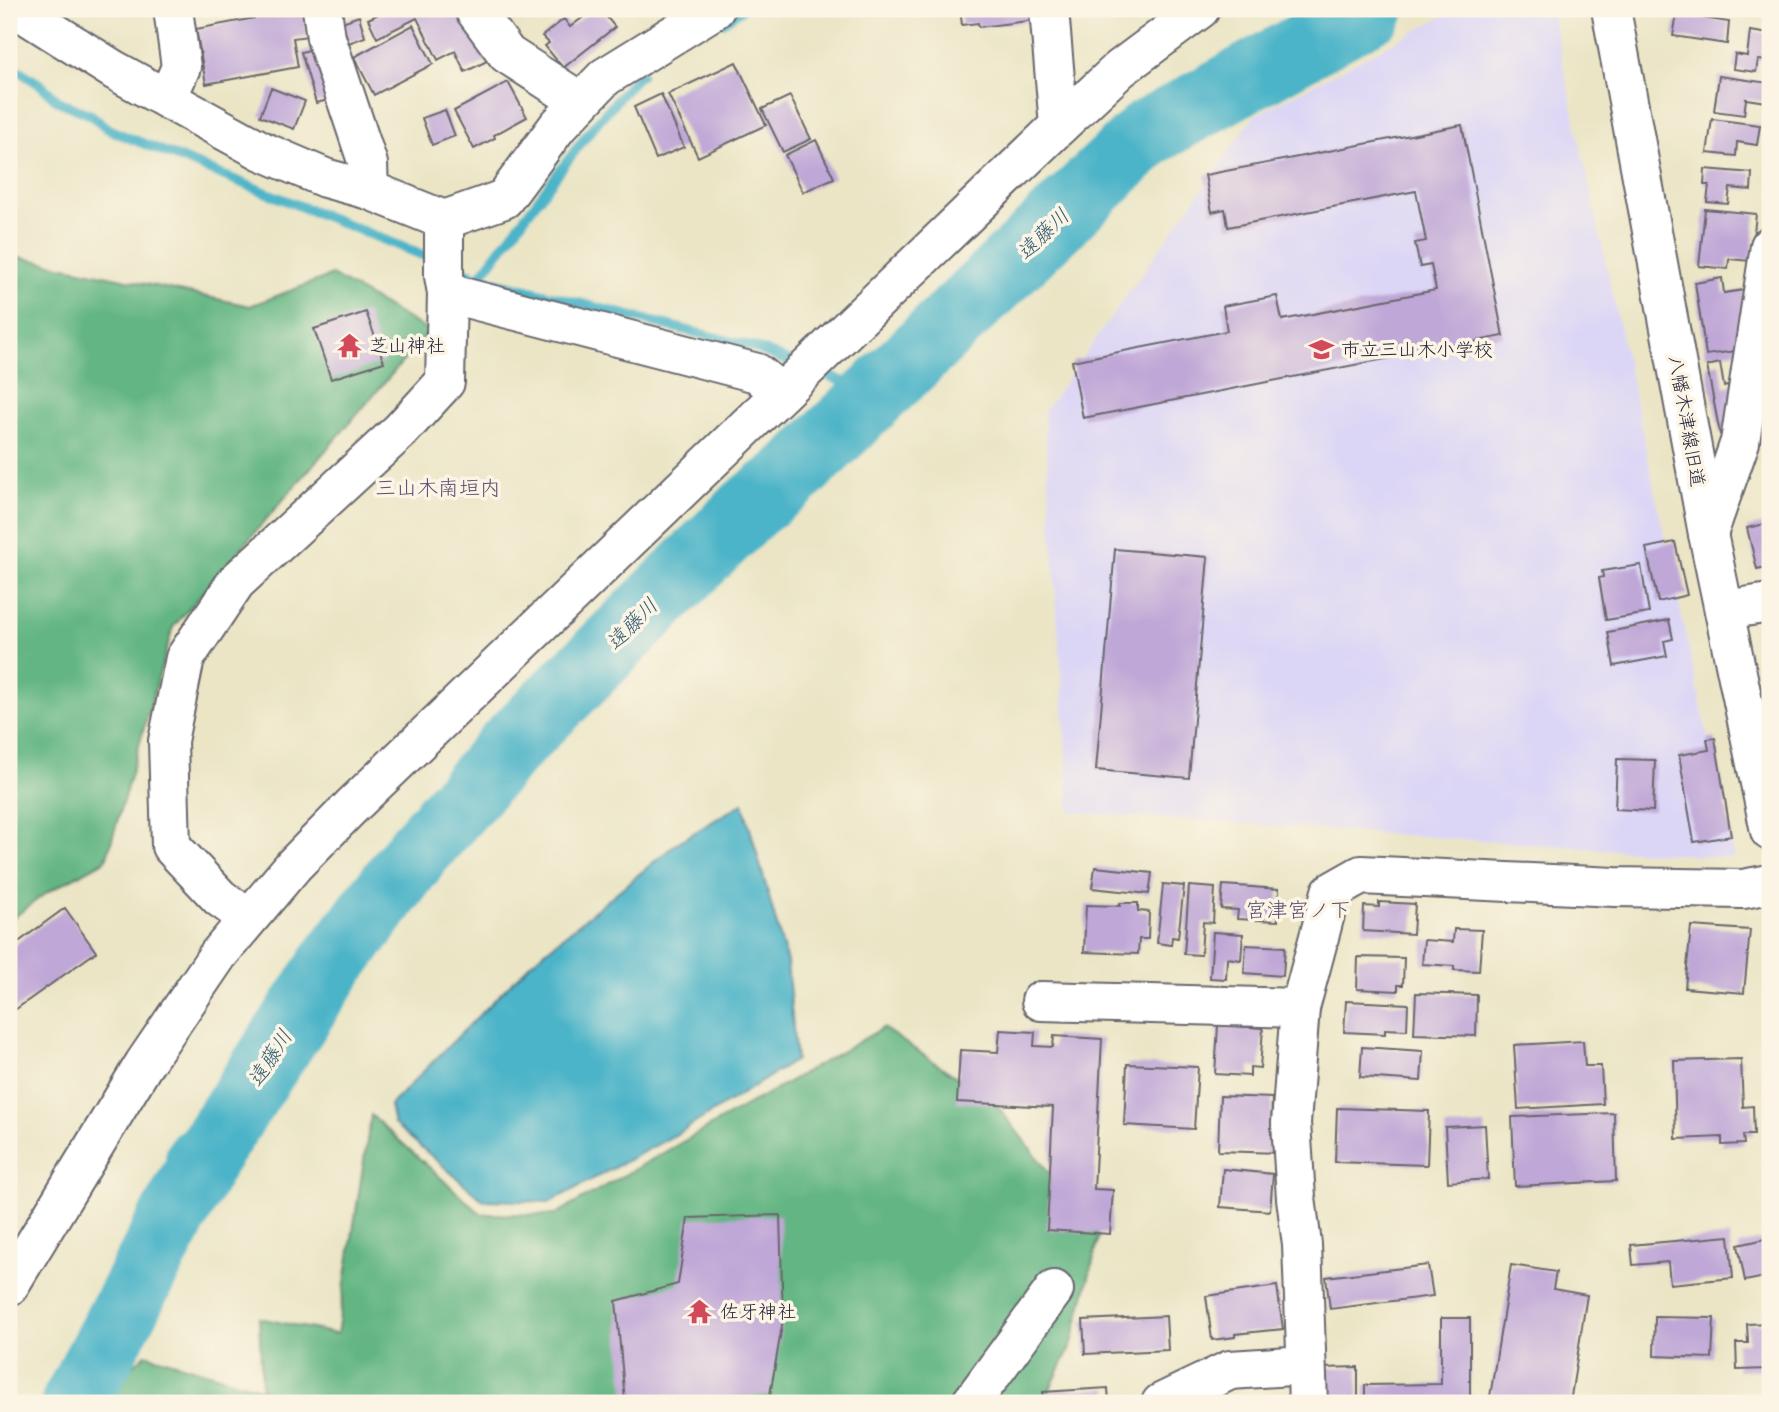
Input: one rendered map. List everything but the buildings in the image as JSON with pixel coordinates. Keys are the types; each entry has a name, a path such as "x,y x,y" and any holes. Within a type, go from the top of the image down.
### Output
{"street":[{"path":"17,9 114,70 262,151 325,178 369,190 444,228"},
{"path":"167,99 181,67 173,9"},
{"path":"322,9 326,37 368,164 369,190"},
{"path":"474,9 507,54 581,102"},
{"path":"444,228 504,199 558,126 604,77 715,9"},
{"path":"1049,9 1059,126"},
{"path":"9,1286 144,1064 218,955 294,865 351,807 1059,126 1120,69 1200,9"},
{"name":"八幡木津線旧道","path":"1611,9 1708,534 1770,831"},
{"path":"248,918 220,898 171,846 168,741 185,658 236,582 400,431 445,382 444,228"},
{"path":"1708,534 1740,442 1770,246"},
{"path":"445,284 757,373 781,393"},
{"path":"1725,610 1770,603"},
{"path":"1308,1403 1302,1245 1291,1124 1300,1008 1331,892 1361,875 1628,887 1743,889 1770,884"},
{"path":"1041,1001 1300,1008"},
{"path":"971,1403 1054,1290"},
{"path":"1161,1403 1230,1370 1306,1365"}],"shaded area":[{"path":"1457,9 1551,9 1734,858 1070,812 1044,412 1254,116"}],"green space":[{"path":"9,255 250,306 332,275 429,331 173,627 106,860 46,893 9,921"},
{"path":"883,1028 994,1102 1099,1237 1072,1344 1043,1403 96,1403 98,1397 146,1354 262,1389 259,1318 337,1334 371,1115 481,1214 554,1215"}],"water":[{"path":"743,803 787,962 796,1060 679,1133 550,1202 483,1200 394,1124 390,1105 532,962 677,843"}],"waterway":[{"path":"722,22 742,9"},
{"name":"遠藤川","path":"75,1403 202,1163 199,1159 206,1155 334,962 418,851 511,745 749,509 789,478 1148,133 1371,9"},
{"path":"9,64 41,85 58,101 91,115 108,129 435,260"},
{"path":"479,278 593,127 641,75"},
{"path":"450,266 479,278 753,347 801,366"},
{"path":"816,371 876,394"}],"place":[{"name":"芝山神社","path":"349,345"},
{"name":"市立三山木小学校","path":"1321,349"},
{"name":"佐牙神社","path":"700,1311"}],"district":[{"name":"三山木南垣内","path":"438,488"},
{"name":"宮津宮ノ下","path":"1298,910"}]}
